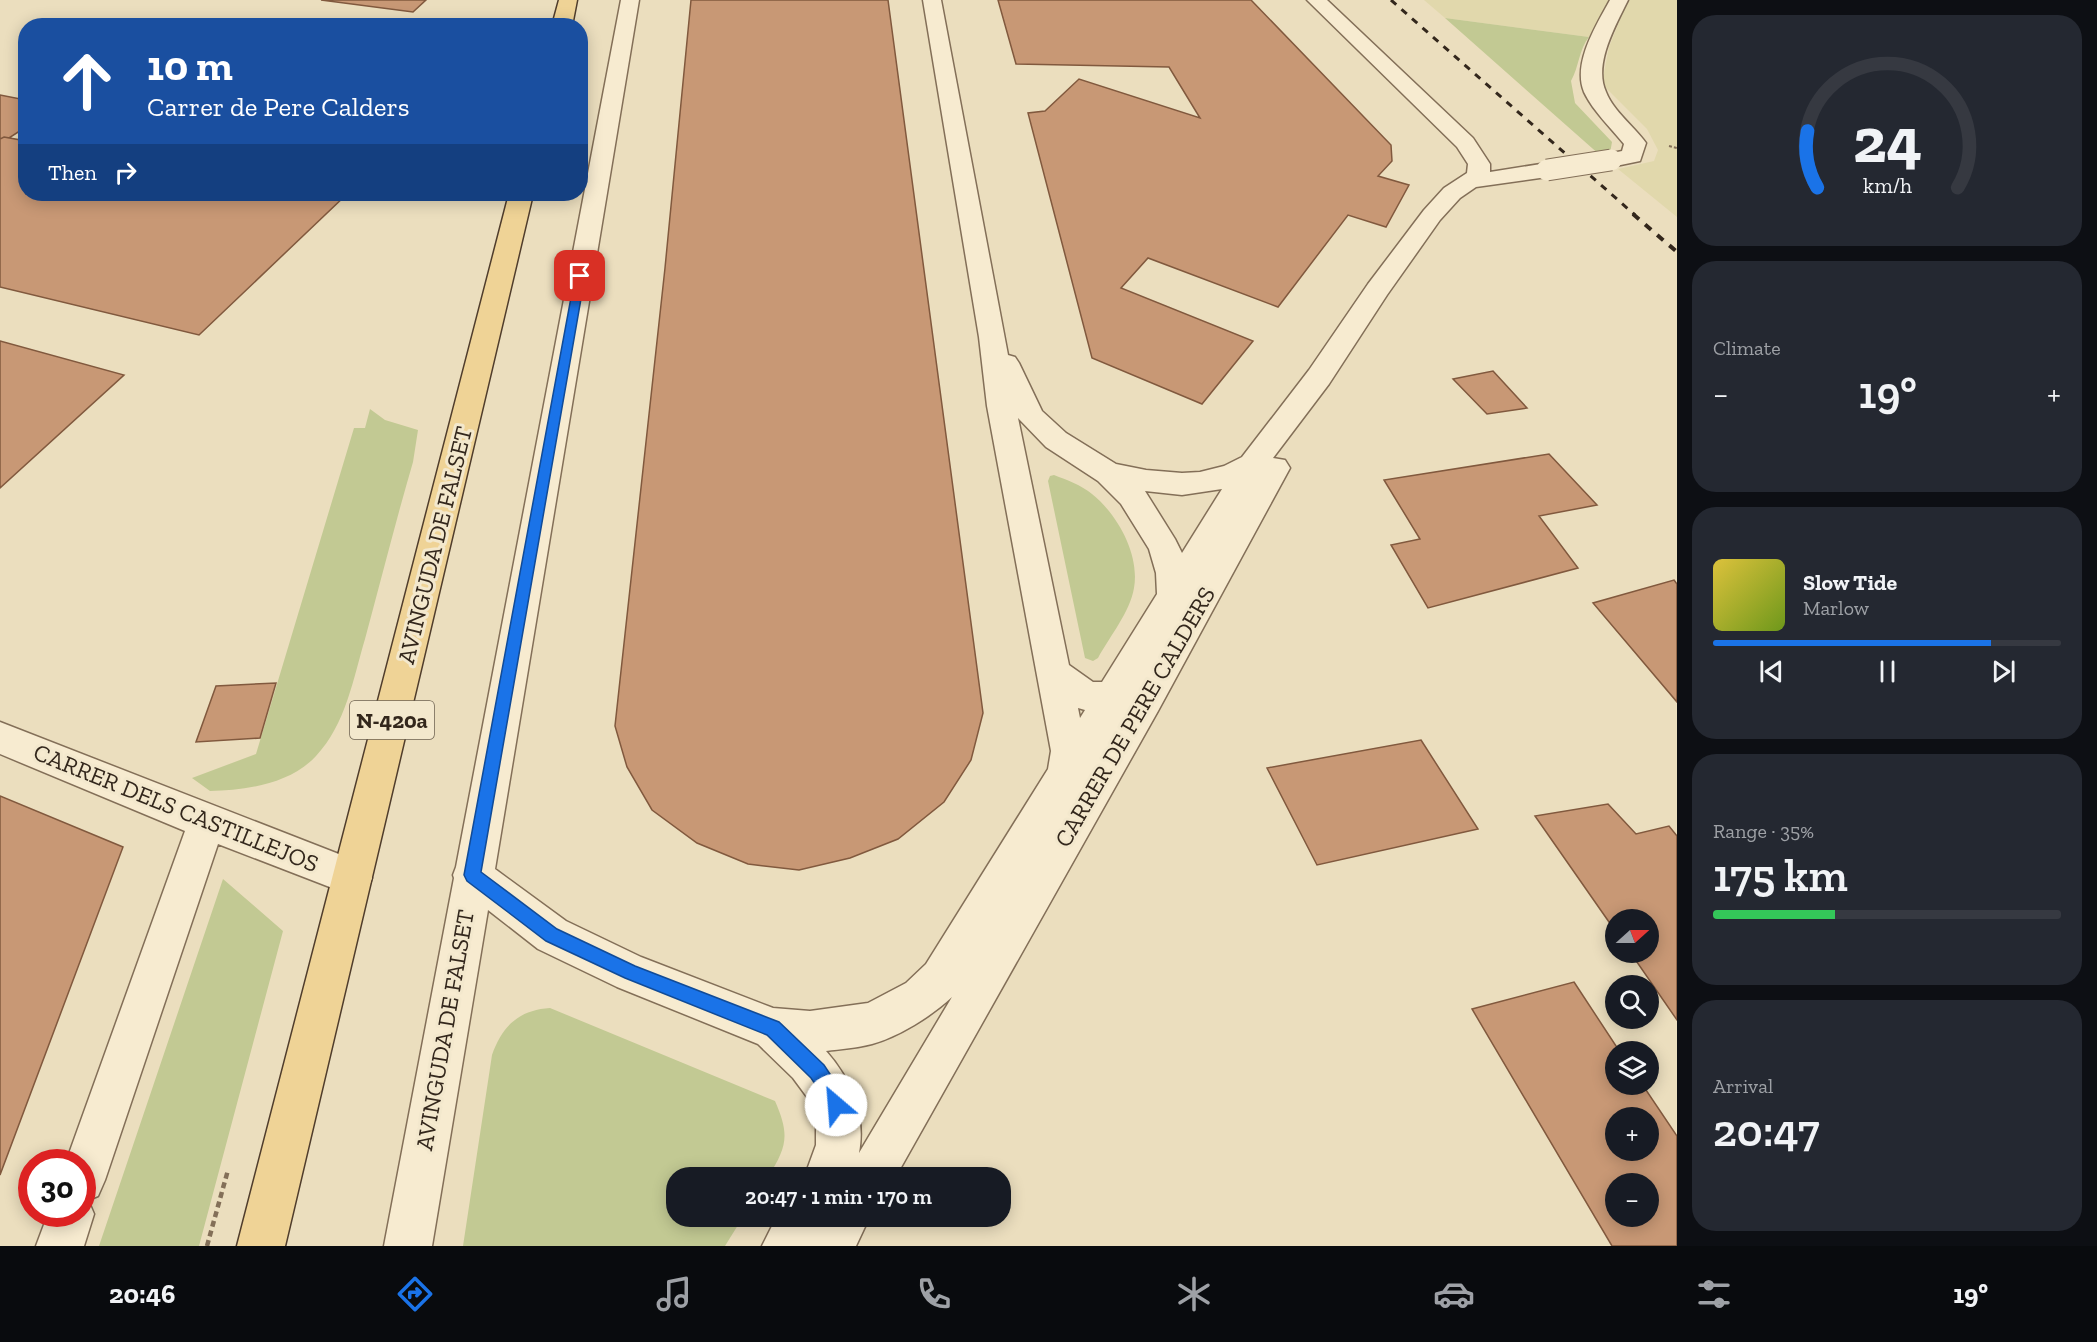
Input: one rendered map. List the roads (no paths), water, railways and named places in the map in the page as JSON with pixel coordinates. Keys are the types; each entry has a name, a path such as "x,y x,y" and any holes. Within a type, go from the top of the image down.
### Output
{"main road":[{"path":"564,18 568,0"},
{"name":"AVINGUDA DE FALSET","path":"261,1246 519,201"}],"street":[{"name":"AVINGUDA DE FALSET","path":"408,1246 472,875 630,0"},
{"path":"932,0 992,338 1031,417 1056,440 1108,472 1132,496 1164,547 1172,573 1174,610 1152,691 1111,698 1086,696 1054,674"},
{"path":"1316,0 1465,143 1479,164 1478,176 1472,181"},
{"path":"1472,181 1632,156 1635,142 1594,90 1592,73 1595,55 1619,0"},
{"name":"CARRER DE PERE CALDERS","path":"472,875 552,935 631,972 773,1029 810,1032 872,1023 921,998 941,979 1252,464 1319,377 1377,290 1432,215 1452,193 1472,181"},
{"name":"CARRER DE PERE CALDERS","path":"992,338 1001,406 1069,752 1066,773"},
{"name":"CARRER DE PERE CALDERS","path":"876,1167 1152,691 1294,433 1319,377"},
{"name":"CARRER DE PERE CALDERS","path":"1108,472 1152,483 1195,484 1234,476 1252,464"},
{"name":"CARRER DELS CASTILLEJOS","path":"0,738 353,878"},
{"path":"93,1149 207,822"},
{"path":"773,1029 818,1071 832,1092 839,1117 839,1144 831,1167"},
{"path":"60,1246 67,1227"},
{"path":"786,1246 797,1227"},
{"path":"830,1246 841,1227"}],"railway":[{"path":"1391,0 1635,215"},
{"path":"1633,214 1677,252"}]}
